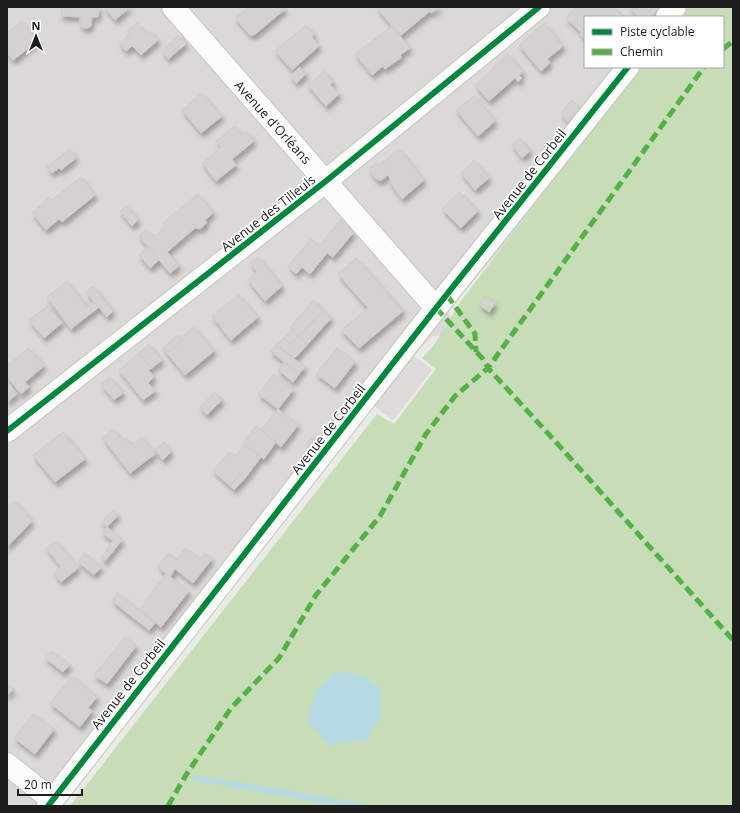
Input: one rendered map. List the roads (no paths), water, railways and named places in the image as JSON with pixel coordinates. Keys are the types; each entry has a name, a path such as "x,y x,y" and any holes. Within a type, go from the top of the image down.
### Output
{"street":[{"name":"Avenue d'Orléans","path":"173,7 282,134 326,181 436,308"},
{"name":"Avenue des Tilleuls","path":"7,431 326,181 539,7"},
{"path":"668,16 675,7"},
{"name":"Avenue de Corbeil","path":"50,803 436,308 627,68"},
{"path":"7,764 50,803"}],"water":[{"path":"335,671 364,676 381,690 381,714 367,740 329,745 307,722 315,693"}],"waterway":[{"path":"196,778 361,806"}]}
